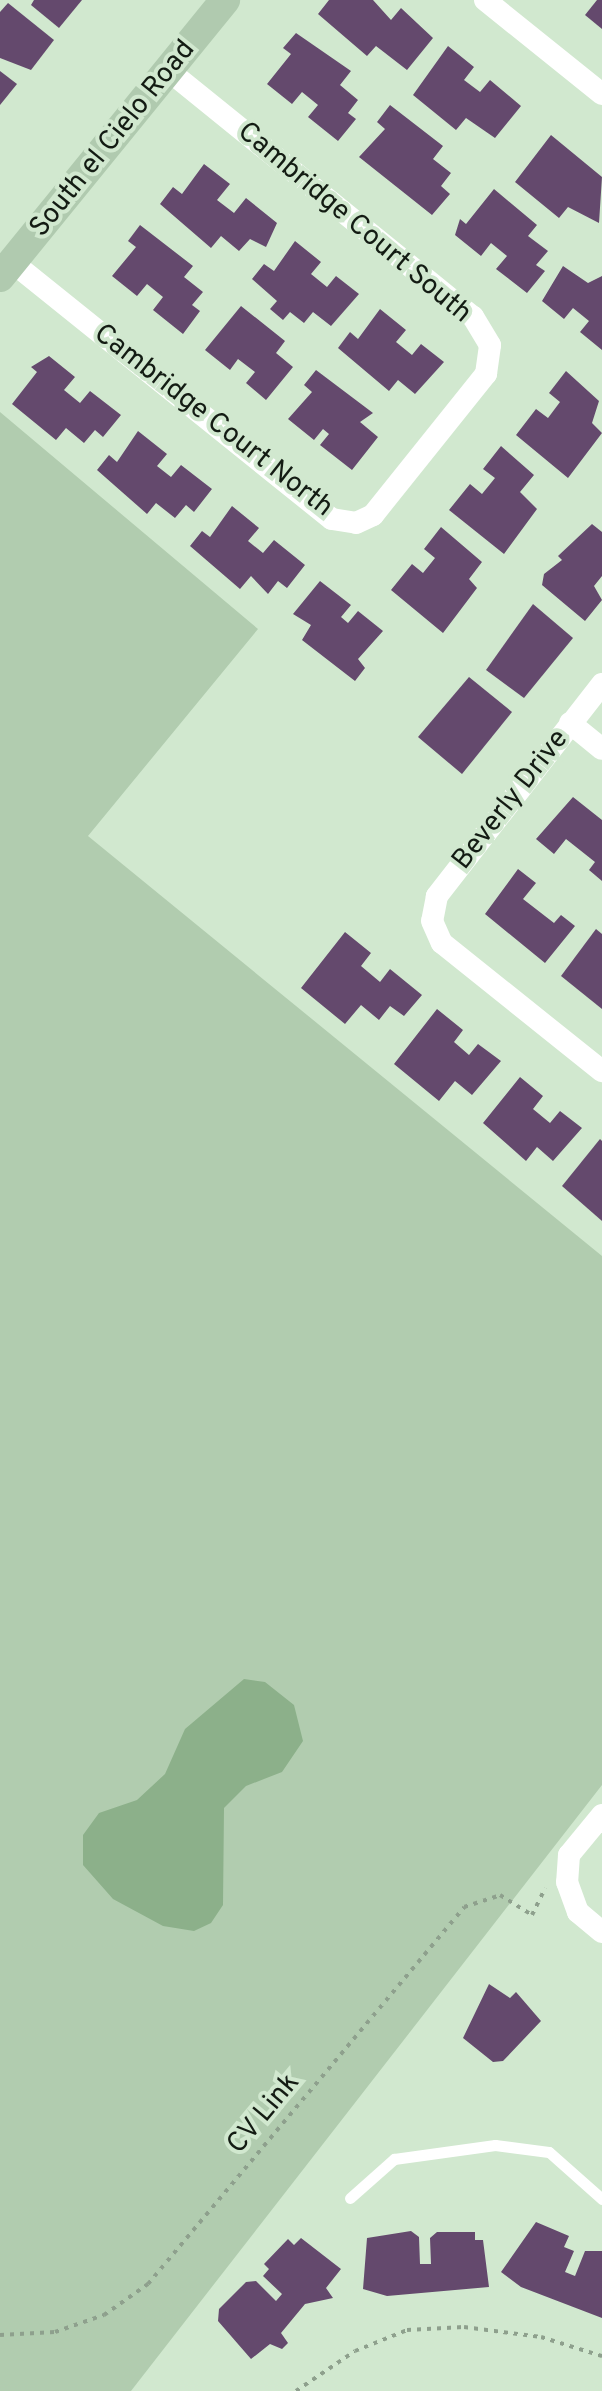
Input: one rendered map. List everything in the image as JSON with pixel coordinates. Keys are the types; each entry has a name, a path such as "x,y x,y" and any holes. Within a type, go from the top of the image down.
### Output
{"street":[{"name":"South el Cielo Road","path":"6,269 225,0"},
{"path":"485,0 602,94"},
{"name":"Cambridge Court South","path":"169,71 473,317 490,345 486,374 441,432"},
{"name":"Cambridge Court North","path":"6,269 332,519 356,523 373,515 441,432"},
{"name":"Beverly Drive","path":"602,684 437,896 432,921 442,943 602,1071"},
{"path":"570,723 602,749"},
{"path":"602,1815 569,1855 567,1882 578,1912 602,1932"}],"lane":[{"path":"350,2198 394,2159 495,2145 549,2152 602,2199"}],"path":[{"name":"CV Link","path":"0,2335 55,2332 104,2315 148,2284 464,1907 500,1895 532,1915"},
{"path":"296,2391 355,2351 407,2330 464,2327 526,2335 602,2356"}],"shaded area":[{"path":"0,412 258,629 88,836 602,1256 602,1785 131,2391 0,2391"},
{"path":"244,1679 265,1682 294,1705 303,1741 282,1772 246,1786 224,1808 223,1905 211,1923 194,1931 163,1926 113,1899 83,1865 83,1835 99,1813 137,1800 165,1774 185,1729"}],"building":[{"path":"34,0 82,0 59,28 31,5"},
{"path":"329,0 373,0 391,20 401,8 433,38 407,70 376,46 367,56 318,14"},
{"path":"597,0 602,0 602,29 585,15"},
{"path":"8,3 54,40 31,70 0,58 0,12"},
{"path":"296,33 351,71 340,85 358,100 348,113 356,119 338,141 308,117 318,105 302,92 292,104 267,84 291,54 283,48"},
{"path":"448,46 474,67 464,80 480,92 490,80 521,106 495,138 466,118 456,130 413,95"},
{"path":"0,71 17,84 0,105"},
{"path":"390,105 443,146 433,159 451,173 441,186 450,194 432,215 359,157 385,129 377,122"},
{"path":"551,135 602,177 599,223 568,207 559,218 515,182"},
{"path":"204,164 230,184 217,200 234,213 246,198 277,223 266,247 250,239 239,251 221,236 211,248 160,204 173,187 182,194"},
{"path":"494,189 537,225 528,236 548,251 536,265 545,271 527,293 496,269 507,256 491,243 481,256 455,235 460,219 466,224"},
{"path":"140,225 193,266 184,277 203,292 192,305 200,311 183,334 153,310 163,297 147,284 137,296 112,276 136,247 128,241"},
{"path":"295,241 321,262 311,274 327,287 336,276 359,294 331,326 313,312 304,323 290,312 283,320 270,309 277,301 252,279 264,264 274,271"},
{"path":"563,266 588,283 602,276 602,350 580,332 589,321 573,308 564,319 542,301"},
{"path":"241,306 285,341 276,353 293,367 266,400 246,383 255,372 238,359 230,370 205,350"},
{"path":"380,309 406,330 396,342 412,355 421,344 444,362 415,394 398,380 389,391 338,348 350,332 358,339"},
{"path":"49,356 75,377 64,390 80,403 90,391 121,415 103,437 95,430 84,443 66,428 56,440 12,404 37,372 31,367"},
{"path":"316,370 373,413 360,422 378,437 352,470 320,445 329,434 323,429 314,440 288,419 312,392 304,385"},
{"path":"566,371 599,401 592,423 602,433 568,478 516,435 536,409 548,418 560,402 549,393"},
{"path":"138,431 167,454 157,466 171,477 181,465 212,489 194,512 186,505 175,518 156,503 147,514 97,470 109,455 117,462"},
{"path":"501,446 534,475 520,492 537,509 504,554 449,510 470,484 482,494 495,478 483,469"},
{"path":"232,506 259,528 248,541 263,553 274,540 305,565 287,588 278,581 268,594 251,576 240,589 190,546 202,531 210,537"},
{"path":"592,524 602,532 602,576 594,586 602,600 585,621 542,585 544,574 562,560 558,556"},
{"path":"441,527 482,562 469,579 477,588 443,633 391,590 412,564 423,573 435,558 424,549"},
{"path":"320,581 351,605 341,617 348,623 358,611 383,631 358,659 365,668 355,681 302,640 311,625 293,614"},
{"path":"533,604 573,638 524,698 486,670"},
{"path":"469,677 512,712 462,774 418,737"},
{"path":"573,797 602,820 602,881 589,870 595,862 566,839 554,854 536,839"},
{"path":"518,869 536,883 523,899 554,923 561,915 575,926 545,963 485,914"},
{"path":"596,929 602,934 602,1009 561,976"},
{"path":"345,932 371,953 361,966 380,982 390,969 422,995 404,1016 390,1006 379,1020 361,1005 345,1024 301,988"},
{"path":"437,1009 463,1030 454,1042 469,1055 478,1044 501,1061 472,1095 455,1081 439,1101 394,1064"},
{"path":"520,1077 543,1096 533,1109 550,1123 560,1111 582,1128 553,1161 537,1147 526,1161 483,1123"},
{"path":"600,1139 602,1141 602,1221 562,1186"},
{"path":"489,1984 510,1998 516,1992 541,2021 503,2061 493,2062 463,2038"},
{"path":"536,2222 569,2236 564,2247 574,2251 565,2272 575,2276 585,2251 602,2251 602,2318 521,2287 501,2272"},
{"path":"411,2231 419,2237 420,2264 431,2264 430,2238 437,2232 475,2232 475,2240 483,2240 489,2287 387,2296 363,2289 367,2238"},
{"path":"301,2238 341,2269 326,2288 333,2298 305,2304 281,2333 288,2343 282,2349 270,2344 251,2359 218,2321 219,2309 246,2282 256,2281 276,2301 282,2294 263,2276 269,2269 264,2264 288,2239 294,2245"}]}
